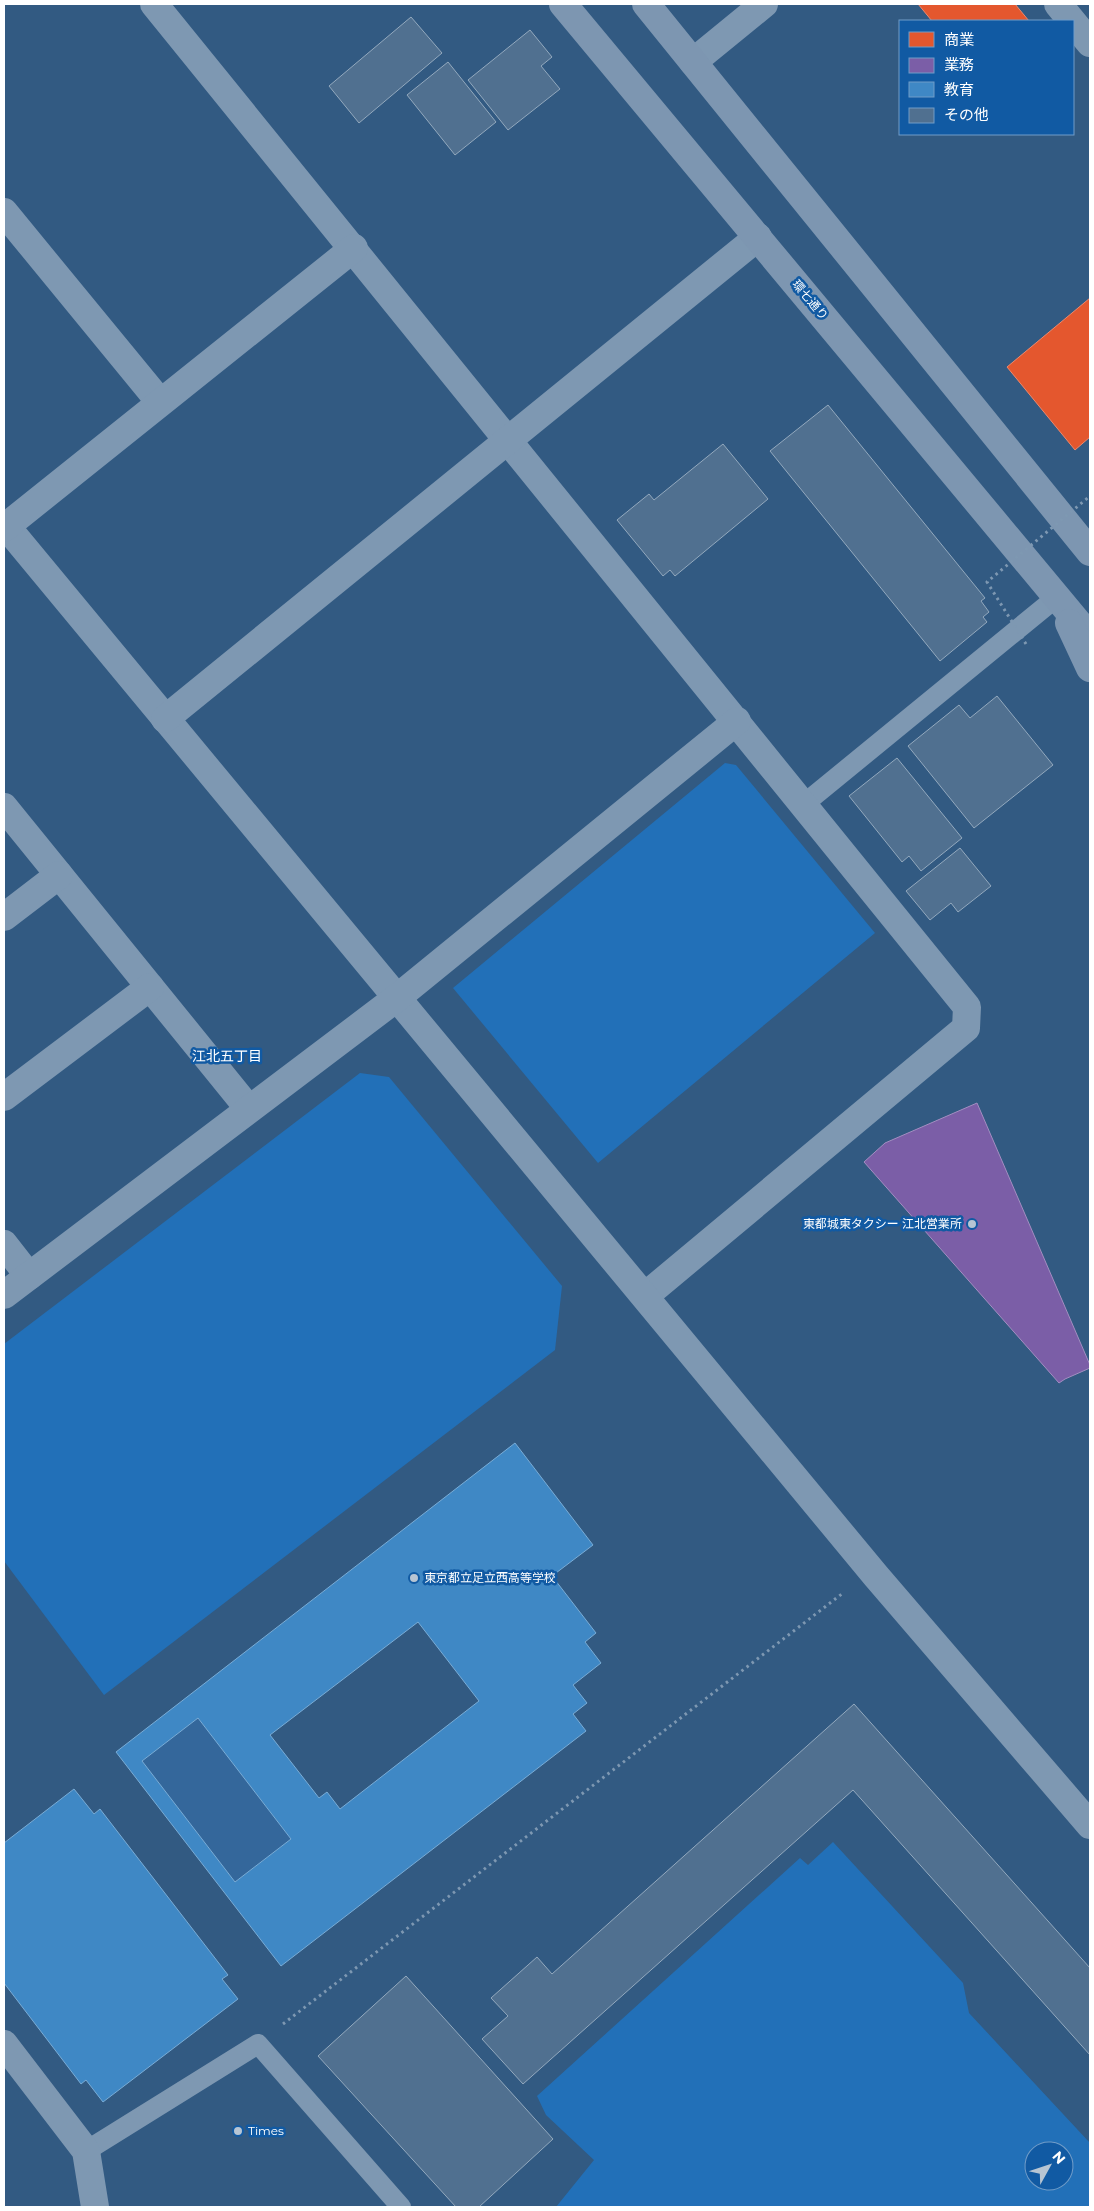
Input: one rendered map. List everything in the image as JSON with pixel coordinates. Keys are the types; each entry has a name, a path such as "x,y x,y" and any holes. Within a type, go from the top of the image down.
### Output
{"main road":[{"name":"環七通り","path":"563,4 1090,637"},
{"path":"646,4 1090,552"},
{"name":"環七通り","path":"1057,597 1090,668"}],"street":[{"path":"154,4 738,721 967,1007 966,1028 645,1296"},
{"path":"693,62 764,4"},
{"path":"1058,4 1071,20"},
{"path":"1074,24 1090,43"},
{"path":"4,212 160,402"},
{"path":"165,719 758,237"},
{"path":"354,248 5,527 398,997 876,1576 1090,1825"},
{"path":"4,1295 398,997 738,721"},
{"path":"4,807 249,1109"},
{"path":"4,917 59,875"},
{"path":"4,1097 150,987"},
{"path":"4,1244 29,1276"},
{"path":"4,2044 86,2151 95,2207"}],"lane":[{"path":"804,804 1057,597"},
{"path":"86,2151 258,2044 400,2207"}],"path":[{"path":"1026,644 987,582 1090,496"},
{"path":"258,2044 845,1591"}],"shaded area":[{"path":"725,763 736,765 875,933 598,1163 453,988"},
{"path":"360,1073 389,1077 562,1286 555,1350 104,1695 4,1561 4,1344"},
{"path":"198,1718 291,1839 235,1882 142,1761"},
{"path":"833,1842 963,1983 969,2013 1090,2143 1090,2207 556,2207 594,2160 546,2115 537,2096 800,1858 808,1865"}],"building: 商業":[{"path":"918,4 1015,4 1028,20 931,20"},
{"path":"1090,298 1090,437 1075,450 1007,367"}],"building: 業務":[{"path":"977,1103 1090,1365 1090,1368 1059,1383 864,1162 885,1143"}],"building: 教育":[{"path":"515,1443 593,1545 552,1576 596,1633 585,1642 601,1663 573,1685 587,1703 573,1714 586,1731 281,1966 116,1752","holes":["418,1622 479,1701 340,1809 327,1792 319,1798 270,1735","198,1718 291,1839 235,1882 142,1761"]},
{"path":"74,1789 94,1814 100,1809 228,1975 222,1979 238,1999 103,2102 86,2080 81,2084 4,1983 4,1843"}],"building: その他":[{"path":"411,17 442,53 359,123 329,86"},
{"path":"530,30 552,57 541,66 560,89 508,130 468,80"},
{"path":"448,62 496,122 455,155 407,95"},
{"path":"828,405 985,598 981,601 989,612 983,617 987,622 940,661 770,451"},
{"path":"723,444 768,499 675,576 670,570 663,576 617,520 649,494 654,500"},
{"path":"997,696 1053,765 974,828 908,746 959,705 970,718"},
{"path":"897,758 962,838 921,871 909,856 902,862 849,796"},
{"path":"960,848 991,886 958,912 951,903 930,920 906,891"},
{"path":"854,1704 1090,1968 1090,2055 853,1790 523,2084 482,2039 508,2016 491,1998 537,1957 552,1974"},
{"path":"406,1976 553,2139 479,2207 456,2207 318,2056"}],"place":[{"name":"東都城東タクシー 江北営業所","path":"972,1224"},
{"name":"東京都立足立西高等学校","path":"414,1578"},
{"name":"Times","path":"238,2131"}],"district":[{"name":"江北五丁目","path":"227,1056"}]}
